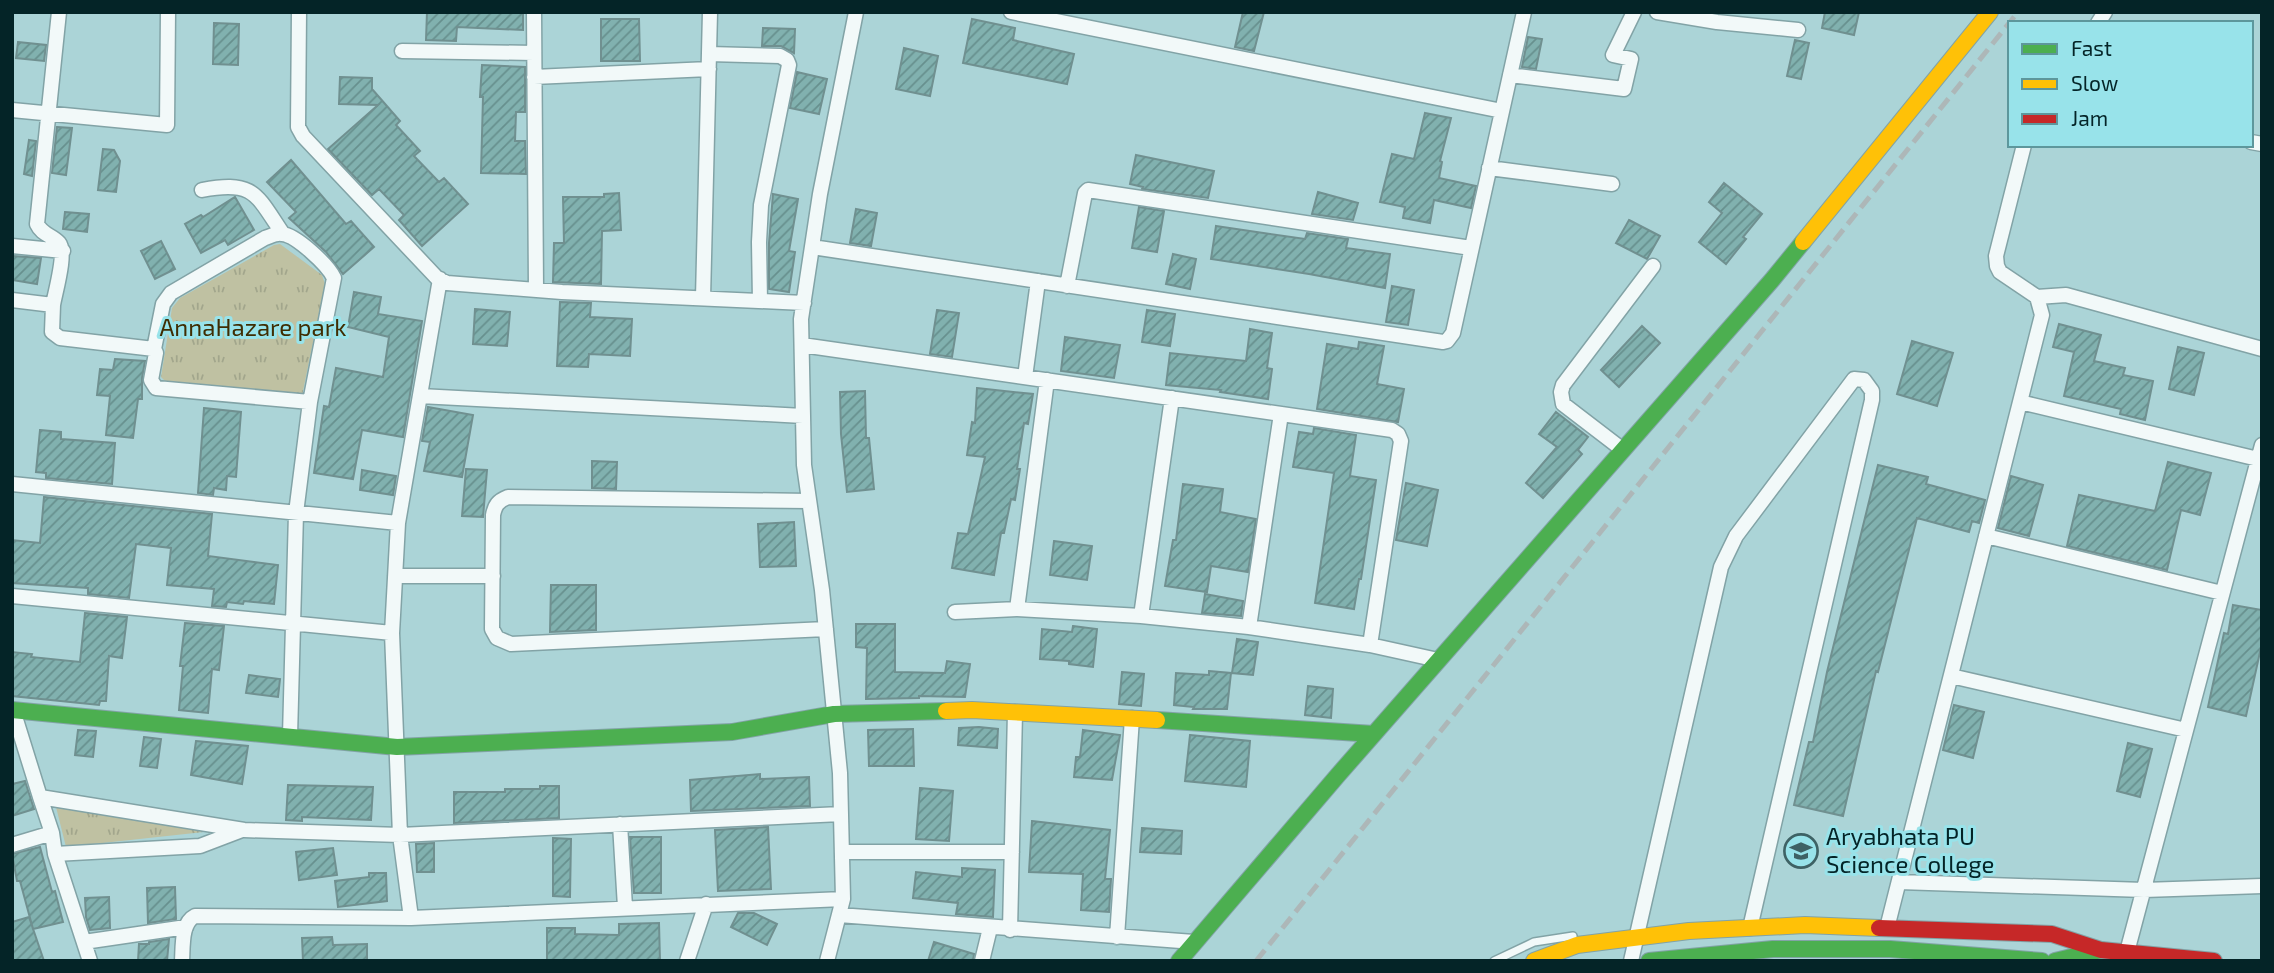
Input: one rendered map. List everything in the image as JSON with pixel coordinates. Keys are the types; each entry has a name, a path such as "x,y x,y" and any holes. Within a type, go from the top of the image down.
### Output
{"street":[{"path":"59,12 37,224 40,230 58,241 62,251 53,305 52,332 60,338 154,349"},
{"path":"12,110 167,125 168,12"},
{"path":"299,12 298,127 303,136 440,279 447,283 536,289 804,303"},
{"path":"534,12 536,289"},
{"path":"703,298 710,12"},
{"path":"827,961 843,899 840,773 826,629 804,465 801,318 820,194 856,12"},
{"path":"1011,12 1502,110"},
{"path":"812,247 1447,341 1452,333 1524,12"},
{"path":"1510,75 1624,89 1631,59 1613,55 1634,12"},
{"path":"1657,12 1718,17 1798,30"},
{"path":"1179,961 1438,660 1772,280 1990,12"},
{"path":"402,51 534,53"},
{"path":"709,54 780,56 787,60 789,65 761,205 760,301"},
{"path":"534,77 709,69"},
{"path":"2023,147 1996,256 2000,272 2037,297 2066,295 2262,349"},
{"path":"1489,169 1612,184"},
{"path":"202,190 224,186 248,189 259,198 283,234"},
{"path":"1067,286 1085,193 1088,190 1471,248"},
{"path":"290,736 296,513 310,402 334,278 321,261 293,237 274,234 170,293 163,304 154,349 156,354 151,380 156,388 310,402"},
{"path":"12,246 62,251"},
{"path":"1623,450 1563,404 1561,392 1563,385 1653,266"},
{"path":"411,918 400,835 392,632 398,523 440,279"},
{"path":"1025,377 1038,281"},
{"path":"1887,928 2042,315 2037,297"},
{"path":"12,300 53,305"},
{"path":"802,345 1392,430 1398,434 1401,441 1370,645"},
{"path":"1631,961 1721,567 1727,551 1854,379 1864,380 1872,391 1872,400 1750,928"},
{"path":"1017,609 1047,380"},
{"path":"420,396 803,416"},
{"path":"1141,617 1172,398"},
{"path":"2020,402 2260,452 2127,953"},
{"path":"1250,627 1281,414"},
{"path":"12,484 398,523"},
{"path":"809,501 502,499 495,505 493,515 492,629 497,638 511,644 826,629"},
{"path":"1986,536 2222,593"},
{"path":"395,576 493,576"},
{"path":"12,596 392,632"},
{"path":"955,612 1017,609 1250,627 1370,645 1438,660"},
{"path":"1951,676 2186,730"},
{"path":"90,961 13,710 397,747 733,732 834,713 972,710 1374,734"},
{"path":"1010,930 1015,712"},
{"path":"1117,937 1132,718"},
{"path":"40,797 244,830 400,835 841,814"},
{"path":"620,824 625,907"},
{"path":"55,854 200,846 244,830"},
{"path":"12,845 52,832"},
{"path":"842,852 1012,852"},
{"path":"1899,881 2144,890 2262,886"},
{"path":"182,961 186,927 189,919 195,915 411,918 843,899"},
{"path":"688,961 706,904"},
{"path":"839,915 1195,942"},
{"path":"1534,961 1577,945 1689,931 1805,925 2052,934 2101,950 2214,961"},
{"path":"84,942 186,927"},
{"path":"982,961 990,928"},
{"path":"1649,961 1773,949 1890,949 2042,961"},
{"path":"2055,961 2101,950"}],"lane":[{"path":"1616,929 1634,939"},
{"path":"1494,961 1534,942 1575,936"}],"green space":[{"name":"AnnaHazare park","path":"280,244 322,275 325,284 302,396 166,382 161,377 172,308 180,298"},
{"path":"56,807 213,831 66,847"}],"building":[{"path":"427,12 523,12 523,30 457,27 456,41 426,40"},
{"path":"1243,12 1264,12 1254,51 1235,47"},
{"path":"1825,12 1859,12 1854,35 1822,28"},
{"path":"601,19 639,19 640,61 601,61"},
{"path":"972,19 1015,28 1013,40 1074,54 1067,84 963,63"},
{"path":"214,23 239,24 238,65 213,64"},
{"path":"763,28 795,29 794,53 781,46 762,46"},
{"path":"1528,37 1542,39 1536,69 1522,67"},
{"path":"1795,40 1809,43 1801,79 1787,76"},
{"path":"18,42 46,45 44,61 16,58"},
{"path":"904,48 938,56 930,96 896,89"},
{"path":"482,65 525,67 525,112 516,112 515,141 525,141 526,174 481,173"},
{"path":"797,72 827,79 819,114 790,108"},
{"path":"340,77 372,78 372,89 400,121 396,125 420,151 414,156 439,182 444,178 468,204 422,246 399,220 404,215 379,189 372,195 328,149 378,105 339,104"},
{"path":"1425,113 1451,118 1440,161 1439,178 1476,186 1471,208 1434,200 1430,223 1403,218 1405,207 1380,202 1392,154 1414,159"},
{"path":"57,127 72,128 66,175 52,173"},
{"path":"29,140 36,141 32,176 24,174"},
{"path":"103,149 114,150 120,161 116,192 98,190"},
{"path":"1136,155 1214,171 1208,198 1142,189 1143,187 1130,184"},
{"path":"291,160 346,224 351,221 374,247 343,274 326,252 289,218 296,212 267,182"},
{"path":"1724,183 1762,214 1726,264 1699,242 1722,213 1709,202"},
{"path":"1318,192 1358,203 1353,220 1312,214"},
{"path":"619,193 621,230 602,231 601,284 553,282 554,243 564,243 563,197 604,197 604,194"},
{"path":"773,194 798,199 789,251 795,252 789,292 769,289"},
{"path":"235,197 254,230 228,245 225,240 201,253 185,224 201,215 203,217"},
{"path":"1139,207 1164,211 1157,252 1132,248"},
{"path":"856,209 877,213 871,246 850,243"},
{"path":"65,212 89,214 87,232 63,229"},
{"path":"1629,220 1660,236 1647,259 1616,243"},
{"path":"1216,226 1305,239 1307,233 1348,239 1346,248 1390,254 1385,288 1211,259"},
{"path":"161,241 175,269 155,279 141,251"},
{"path":"1173,254 1196,259 1190,289 1166,284"},
{"path":"12,256 41,258 37,284 12,280"},
{"path":"1392,286 1414,290 1408,325 1386,322"},
{"path":"354,292 381,297 378,314 422,321 403,437 362,430 353,479 314,473 324,406 329,407 336,368 383,377 389,337 348,327"},
{"path":"560,302 591,303 590,317 632,319 630,356 589,354 588,367 557,366"},
{"path":"475,309 510,312 507,346 473,344"},
{"path":"937,310 959,313 952,357 930,354"},
{"path":"1147,310 1175,314 1170,346 1142,342"},
{"path":"2059,324 2101,335 2094,361 2125,368 2123,375 2153,381 2145,420 2120,414 2121,409 2064,396 2074,352 2053,347"},
{"path":"1642,326 1660,343 1619,387 1601,370"},
{"path":"1250,329 1272,333 1267,368 1272,369 1268,399 1220,392 1221,390 1166,385 1170,353 1246,361"},
{"path":"1065,337 1120,345 1114,378 1061,371"},
{"path":"1912,341 1953,353 1937,406 1897,394"},
{"path":"1359,342 1384,346 1377,384 1404,389 1398,422 1317,409 1327,344 1358,349"},
{"path":"2178,347 2204,353 2194,395 2169,389"},
{"path":"115,359 145,361 142,399 138,399 133,438 106,435 110,396 97,395 100,369 113,370"},
{"path":"977,388 1033,394 1028,424 1024,423 1015,500 1011,499 1004,533 1001,533 994,575 952,568 958,533 968,534 985,457 967,455 972,422 975,423"},
{"path":"865,391 866,438 869,438 874,489 847,492 840,392"},
{"path":"428,407 473,415 462,477 424,471 430,442 422,441"},
{"path":"204,408 241,412 236,477 227,476 226,490 214,488 213,495 198,493"},
{"path":"1556,412 1588,437 1578,450 1582,454 1543,498 1526,483 1557,447 1539,434"},
{"path":"1314,428 1356,435 1350,476 1376,480 1354,609 1315,603 1334,473 1293,467 1299,432 1313,434"},
{"path":"40,430 61,432 61,439 115,443 112,484 46,478 46,473 36,472"},
{"path":"592,461 617,462 616,489 592,488"},
{"path":"2168,462 2211,473 2200,515 2181,510 2167,570 2067,546 2079,495 2155,511"},
{"path":"1878,465 1928,477 1926,484 1985,500 1979,523 1972,521 1969,532 1917,518 1878,672 1876,671 1843,816 1794,805 1809,742 1813,742 1827,672"},
{"path":"466,469 487,470 483,517 462,516"},
{"path":"362,470 396,476 393,495 360,490"},
{"path":"2011,476 2043,485 2029,536 1998,528"},
{"path":"1406,483 1438,490 1427,546 1396,540"},
{"path":"1183,484 1223,489 1220,512 1256,519 1248,572 1211,566 1207,592 1165,586 1173,540 1176,540"},
{"path":"44,497 212,514 208,556 278,565 274,604 244,601 243,604 227,602 226,607 212,606 214,589 167,585 171,548 136,544 129,598 88,594 88,588 12,583 12,540 40,543"},
{"path":"794,522 796,566 760,567 758,524"},
{"path":"1054,541 1092,546 1087,580 1050,575"},
{"path":"551,585 596,585 596,630 550,632"},
{"path":"1205,594 1243,601 1241,616 1202,613"},
{"path":"2233,605 2262,610 2262,643 2246,716 2208,707"},
{"path":"85,613 127,617 122,658 109,656 106,701 100,701 99,705 12,696 12,652 32,654 31,657 80,662"},
{"path":"185,623 224,626 219,670 212,669 208,713 179,710"},
{"path":"856,624 895,624 895,672 945,673 947,661 970,664 965,697 866,699 867,648 856,647"},
{"path":"1073,626 1097,629 1093,667 1069,664 1069,661 1040,659 1042,629 1072,632"},
{"path":"1237,639 1258,642 1253,675 1232,673"},
{"path":"1209,671 1231,673 1227,709 1193,709 1194,707 1174,705 1176,673 1209,675"},
{"path":"1122,672 1144,674 1141,706 1119,704"},
{"path":"249,675 280,679 278,697 246,693"},
{"path":"1308,686 1333,689 1331,718 1305,715"},
{"path":"1954,705 1984,712 1973,758 1943,750"},
{"path":"959,728 998,729 997,748 958,745"},
{"path":"913,729 914,766 869,766 868,730"},
{"path":"78,730 96,731 93,757 75,755"},
{"path":"1083,730 1120,735 1112,780 1074,777 1076,757 1080,757"},
{"path":"1190,735 1250,741 1246,787 1185,781"},
{"path":"144,737 161,739 157,768 140,766"},
{"path":"196,741 248,746 242,784 191,775"},
{"path":"2128,743 2152,749 2140,797 2117,791"},
{"path":"760,774 760,779 809,777 810,806 691,811 690,780"},
{"path":"25,781 34,809 12,816 12,784"},
{"path":"288,785 373,787 371,820 302,817 302,821 286,820"},
{"path":"540,786 559,786 559,818 454,823 454,792 505,792 505,789 540,789"},
{"path":"920,788 953,791 949,841 916,839"},
{"path":"1032,821 1110,830 1105,879 1111,879 1109,912 1081,910 1083,874 1029,872"},
{"path":"768,827 771,889 718,891 715,830"},
{"path":"1142,828 1182,831 1181,854 1140,852"},
{"path":"630,837 661,837 661,893 634,893"},
{"path":"553,838 571,839 570,897 553,896"},
{"path":"434,843 434,872 417,872 416,844"},
{"path":"40,847 63,922 33,929 20,881 17,881 12,854"},
{"path":"333,848 337,875 299,880 296,852"},
{"path":"962,868 995,870 993,917 956,914 958,903 913,898 916,872 962,877"},
{"path":"369,873 386,873 387,901 338,907 335,881 369,877"},
{"path":"175,887 176,919 148,923 147,888"},
{"path":"109,897 110,928 90,930 85,898"},
{"path":"738,913 754,913 777,924 767,945 731,927"},
{"path":"29,917 44,961 12,961 12,922"},
{"path":"659,923 660,961 547,961 547,928 575,928 575,934 619,935 619,924"},
{"path":"332,937 333,945 367,944 367,961 303,961 302,938"},
{"path":"169,939 167,961 138,961 139,944"},
{"path":"934,942 974,954 973,961 928,961"}],"railway":[{"path":"2011,21 2018,12"},
{"path":"1256,961 2008,24"}],"traffic: fast":[{"path":"1179,961 1803,242"},
{"path":"12,710 397,747 732,732 834,714 946,711"},
{"path":"1157,720 1374,734"},
{"path":"1649,961 1773,949 1890,949 2042,961"},
{"path":"2055,961 2101,950"}],"traffic: slow":[{"path":"1803,242 1990,12"},
{"path":"946,711 972,710 1157,720"},
{"path":"1534,961 1577,945 1689,931 1805,925 1879,928"}],"traffic: jam":[{"path":"1879,928 2052,934 2101,950 2214,961"}],"place":[{"name":"Aryabhata PU Science College","path":"1801,851"}]}
